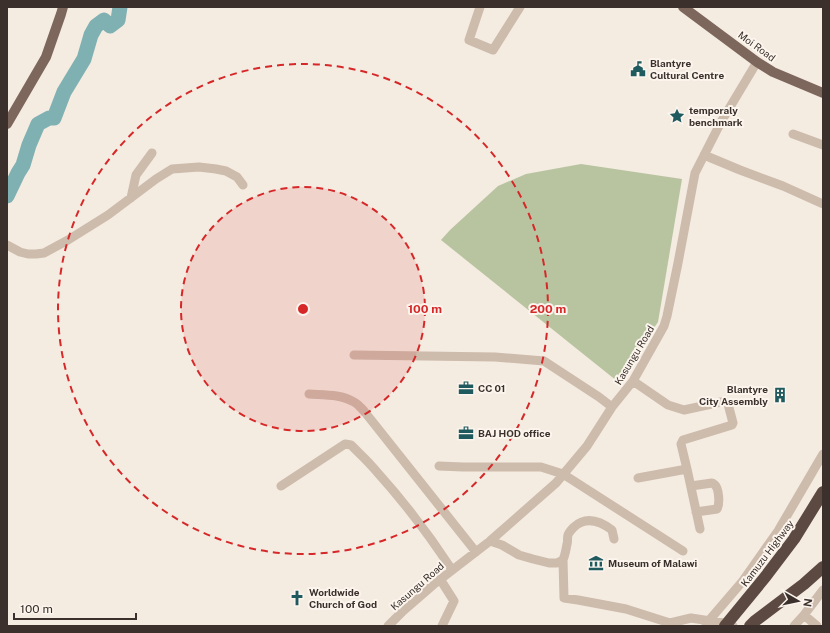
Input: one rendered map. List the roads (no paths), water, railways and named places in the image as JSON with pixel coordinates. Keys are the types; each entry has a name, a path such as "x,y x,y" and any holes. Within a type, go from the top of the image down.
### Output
{"highway":[{"name":"Kamuzu Highway","path":"729,625 794,539 823,492"},
{"path":"750,626 804,584 823,567"}],"main road":[{"path":"7,124 46,57 63,7"},
{"name":"Moi Road","path":"683,7 757,62 773,72 823,93"}],"street":[{"path":"480,7 469,40 493,50 520,7"},
{"name":"Kasungu Road","path":"388,626 440,579 490,541 556,483 587,446 612,407 633,381 664,326 667,316 695,173 721,122 757,62"},
{"path":"793,134 823,145"},
{"path":"131,198 136,175 152,153"},
{"path":"704,154 823,204"},
{"path":"7,245 20,252 28,254 44,253 108,215 156,179 172,169 199,167 226,171 237,176 243,184"},
{"path":"354,355 495,357 544,361 612,407"},
{"path":"633,381 668,406 684,410 721,402 728,404 734,422 732,425 682,440 681,444 700,529"},
{"path":"309,394 338,396 355,402 364,411 476,552"},
{"path":"281,486 345,444 351,445 377,471 409,510 452,570"},
{"path":"706,624 742,582 778,531 823,454"},
{"path":"440,466 541,467 563,474 683,551"},
{"path":"638,478 687,469"},
{"path":"691,486 712,483 716,488 719,504 718,509 696,512"},
{"path":"614,539 612,530 597,521 588,520 576,526 568,534 566,553 563,560 564,598 626,609 670,623 691,618 706,624 729,625"},
{"path":"490,541 502,545 520,555 549,563 557,563 563,560"},
{"path":"440,579 454,601 442,626"},
{"path":"794,626 823,590"},
{"path":"804,615 817,626"}],"waterway":[{"path":"7,196 23,165 29,145 38,124 49,118 54,118 64,92 84,59 91,35 96,26 104,20 110,26 118,20 120,7"}],"place":[{"name":"Blantyre Cultural Centre","path":"638,69"},
{"name":"temporaly benchmark","path":"677,116"},
{"name":"CC 01","path":"466,388"},
{"name":"Blantyre City Assembly","path":"780,395"},
{"name":"BAJ HOD office","path":"466,433"},
{"name":"Museum of Malawi","path":"596,563"},
{"name":"Worldwide Church of God","path":"297,598"}]}
